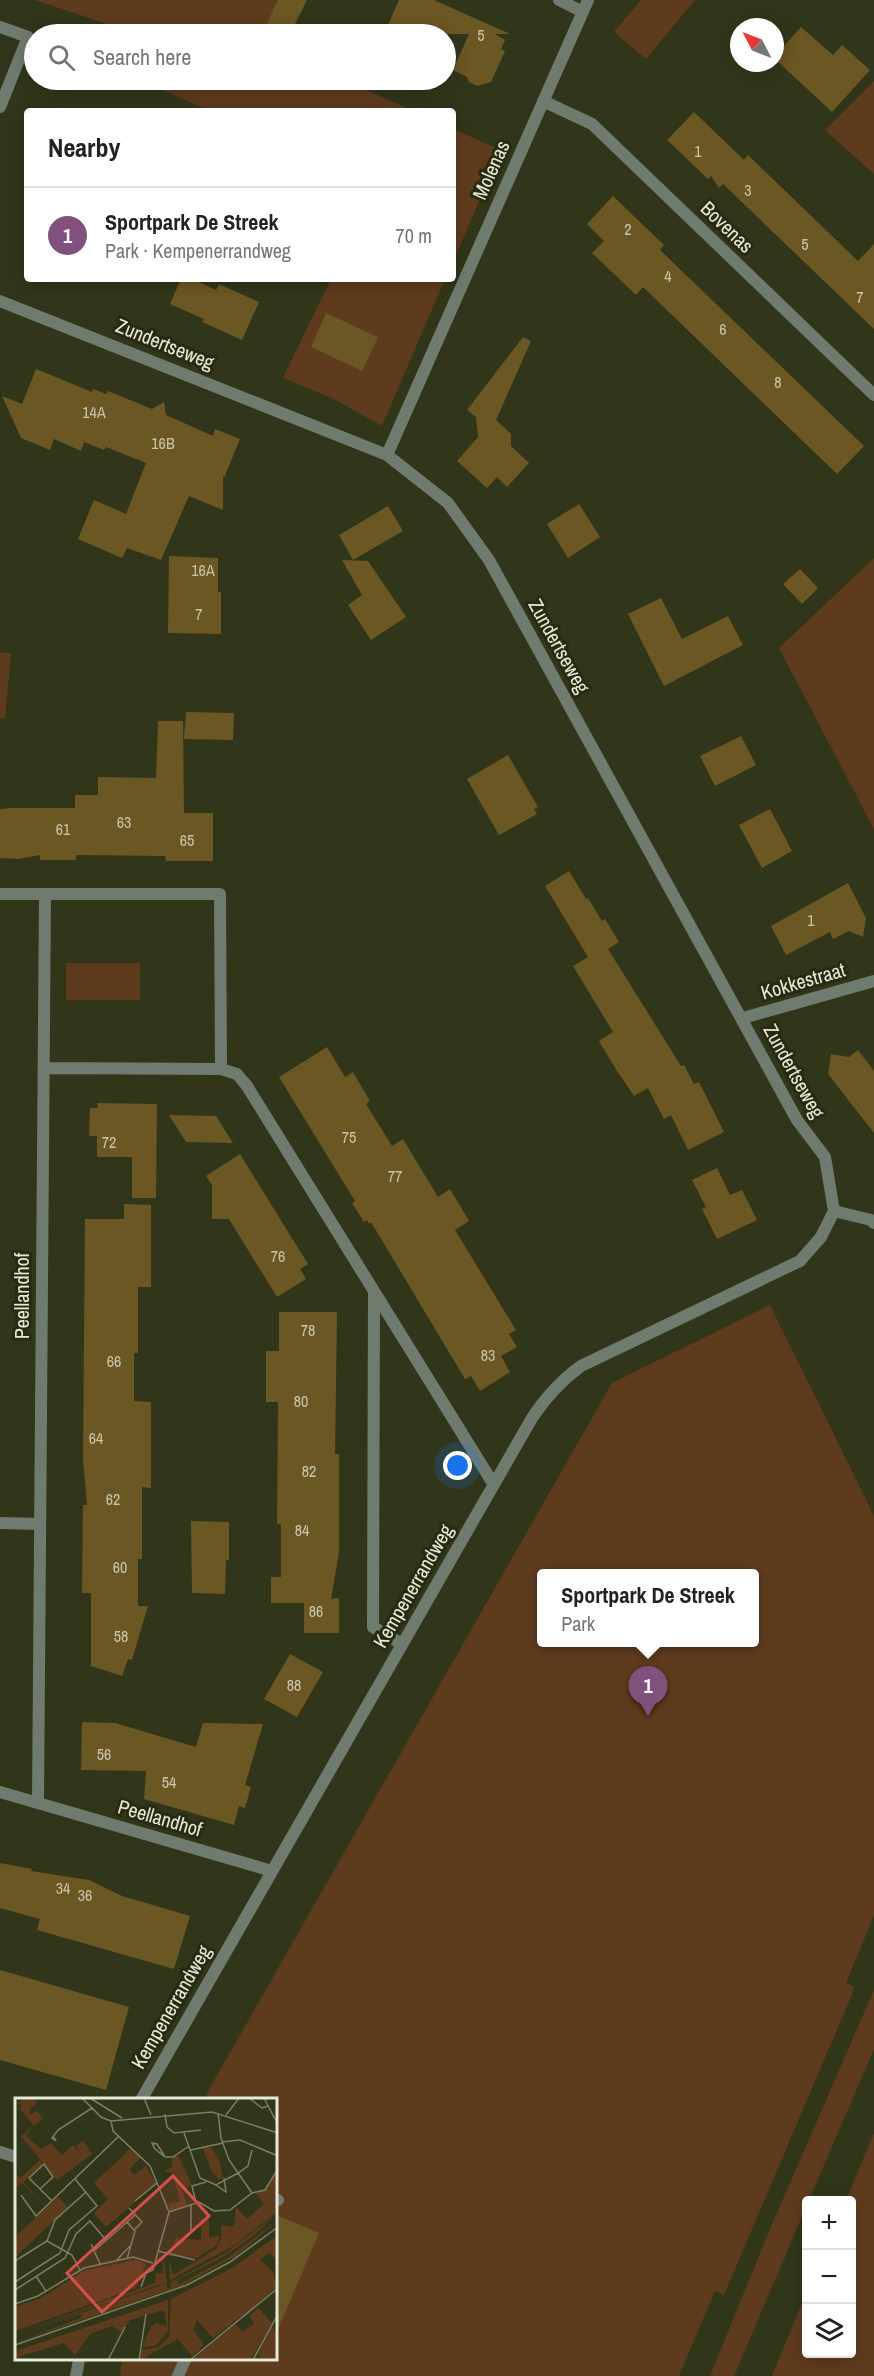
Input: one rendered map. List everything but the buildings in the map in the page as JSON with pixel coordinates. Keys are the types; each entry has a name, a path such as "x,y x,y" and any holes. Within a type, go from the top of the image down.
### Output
{"street":[{"path":"559,0 581,11"},
{"name":"Molenas","path":"387,455 581,11 588,0"},
{"path":"0,27 24,36"},
{"path":"0,107 24,47"},
{"name":"Bovenas","path":"543,101 592,124 874,395"},
{"name":"Zundertseweg","path":"0,301 387,455 448,503 489,560 743,1018 797,1120 825,1157 834,1211"},
{"path":"0,894 220,894 221,1069"},
{"name":"Peellandhof","path":"38,1803 45,894"},
{"name":"Kokkestraat","path":"743,1018 874,981"},
{"path":"44,1068 221,1069 237,1074 247,1086 494,1485"},
{"path":"834,1211 871,1220 874,1223"},
{"name":"Kempenerrandweg","path":"142,2098 532,1418 547,1396 563,1379 581,1366 800,1261 820,1238 834,1211"},
{"path":"374,1291 373,1627 402,1644"},
{"path":"0,1523 40,1524"},
{"name":"Peellandhof","path":"0,1792 272,1870"},
{"path":"0,2152 15,2157"},
{"path":"76,2376 79,2361"},
{"path":"178,2376 185,2361"}],"shaded area":[{"path":"35,0 284,0 272,24 104,23"},
{"path":"641,0 695,0 646,59 614,32"},
{"path":"874,81 874,174 825,130"},
{"path":"163,90 366,90 407,108 203,108"},
{"path":"456,130 501,150 456,255"},
{"path":"330,282 444,282 382,426 334,399 283,378"},
{"path":"874,558 874,829 779,648"},
{"path":"0,653 11,653 5,718 0,718"},
{"path":"66,963 140,963 140,1000 66,1000"},
{"path":"770,1305 874,1516 874,1915 846,1983 855,1987 724,2295 715,2291 679,2376 120,2376 122,2361 278,2361 278,2098 204,2098 612,1383"},
{"path":"874,1990 874,2049 811,2196 802,2196 802,2216 734,2376 710,2376 770,2229"},
{"path":"874,2133 874,2376 772,2376 802,2303 802,2358 856,2358 856,2196 848,2196"}],"place":[{"name":"Sportpark De Streek","path":"648,1716"}]}
